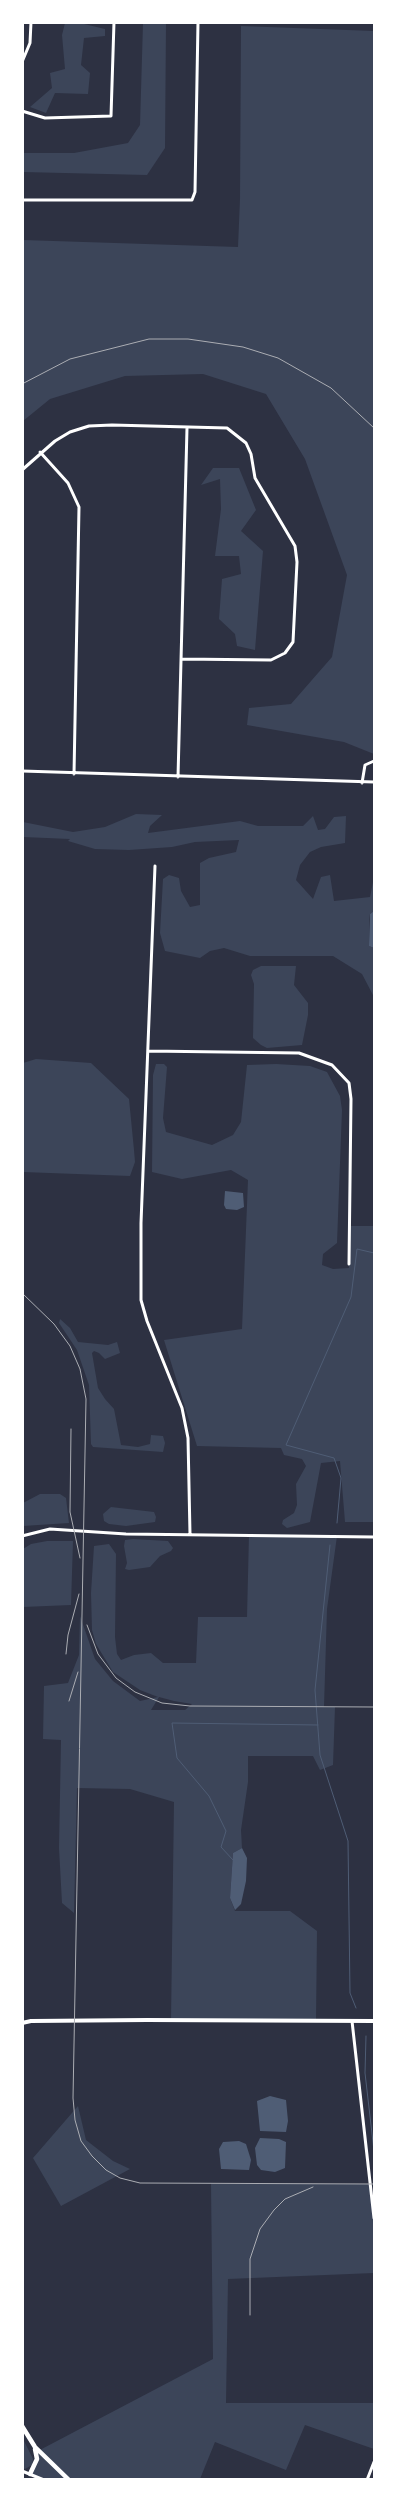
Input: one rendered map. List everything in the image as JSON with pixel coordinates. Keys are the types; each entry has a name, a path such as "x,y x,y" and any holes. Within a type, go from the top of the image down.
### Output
{"main road":[{"path":"22,2426 35,2447 69,2480"},
{"path":"30,2474 37,2459 35,2447"}],"street":[{"path":"22,62 30,43 31,22"},
{"path":"22,111 45,118 111,116 113,106 114,22"},
{"path":"22,200 192,200 195,186 198,22"},
{"path":"22,470 40,452 70,432 89,426 227,428 246,443 251,454 255,478 295,546 297,562 293,642 285,653 271,660 181,659"},
{"path":"178,777 187,428"},
{"path":"40,452 68,483 79,507 74,774"},
{"path":"362,783 364,766 374,761"},
{"path":"22,771 374,782"},
{"path":"155,866 141,1223 141,1300 182,1408 188,1438 190,1534"},
{"path":"148,1051 299,1053 332,1065 349,1083 351,1099 349,1264"},
{"path":"22,1536 50,1529 190,1534 374,1536"},
{"path":"22,2023 31,2021 374,2021"},
{"path":"352,2021 374,2218"},
{"path":"367,2480 374,2462"},
{"path":"22,2471 44,2480"}],"shaded area":[{"path":"65,23 80,23 105,29 105,36 84,38 81,65 90,73 88,94 55,93 46,113 30,107 52,88 50,73 65,69 62,35"},
{"path":"143,23 166,23 165,148 147,175 23,172 23,153 74,153 128,143 140,125"},
{"path":"241,26 374,31 374,754 344,742 247,725 249,708 291,704 332,657 347,575 305,459 266,394 203,374 125,376 50,399 23,421 23,240 238,247"},
{"path":"213,468 239,468 256,510 241,531 263,551 255,650 237,646 235,634 219,619 222,579 241,574 239,556 215,556 221,509 220,479 201,485"},
{"path":"136,814 162,815 150,826 148,833 240,821 258,826 303,826 313,816 318,830 325,829 334,817 346,816 345,843 321,847 310,852 300,865 296,880 313,899 321,877 330,875 334,901 370,897 374,877 374,911 370,914 369,920 369,946 374,948 374,997 362,974 333,956 250,956 224,948 210,951 200,958 165,951 160,933 163,879 169,875 179,878 181,891 190,907 200,905 200,863 209,858 236,852 239,840 195,842 172,847 129,850 95,849 68,841 70,839 23,837 23,822 73,832 105,827"},
{"path":"374,911 374,948 369,946 370,914"},
{"path":"261,966 296,966 294,985 308,1003 308,1015 302,1045 267,1048 253,1038 254,984 251,975 253,970"},
{"path":"36,1059 91,1063 129,1099 135,1162 130,1176 23,1172 23,1063"},
{"path":"156,1064 164,1064 167,1067 163,1118 166,1132 212,1145 233,1135 241,1122 247,1065 310,1066 327,1072 340,1096 342,1110 337,1243 323,1254 322,1265 333,1269 349,1268 349,1226 374,1226 374,1522 345,1522 340,1461 321,1463 310,1522 287,1528 282,1524 283,1520 294,1513 297,1505 296,1484 306,1466 302,1459 284,1455 281,1448 197,1446 164,1340 242,1329 248,1180 231,1170 182,1179 152,1172 153,1075"},
{"path":"225,1191 243,1193 244,1207 237,1210 226,1209 224,1205"},
{"path":"60,1319 70,1328 78,1342 108,1345 117,1342 120,1353 105,1359 99,1353 94,1351 92,1353 98,1388 114,1409 121,1445 138,1447 150,1444 151,1435 163,1436 165,1443 163,1452 93,1447 91,1444 89,1385 77,1350 59,1323"},
{"path":"40,1494 60,1494 66,1498 69,1523 23,1526 23,1503"},
{"path":"111,1507 154,1512 155,1522 126,1526 109,1524 104,1521 103,1514"},
{"path":"249,1534 337,1536 327,1609 324,1707 335,1707 333,1765 320,1770 313,1756 248,1756 248,1782 241,1830 242,1848 233,1853 230,1898 235,1911 290,1911 317,1931 316,2021 171,2020 174,1802 130,1789 77,1788 74,1913 62,1903 59,1848 61,1740 43,1739 44,1686 68,1683 79,1655 80,1616 95,1659 113,1681 140,1701 158,1697 140,1690 113,1672 96,1644 92,1630 91,1593 94,1546 109,1544 116,1554 115,1637 117,1654 121,1660 134,1655 151,1653 163,1663 196,1663 198,1617 247,1617","holes":["159,1697 192,1704 185,1710 151,1710"]},
{"path":"125,1540 168,1541 173,1548 171,1551 160,1556 150,1567 129,1570 125,1569 127,1563 124,1546"},
{"path":"47,1541 73,1541 71,1605 23,1607 23,1549 31,1544"},
{"path":"242,1848 247,1858 246,1881 241,1904 235,1910 230,1898 233,1853"},
{"path":"270,2096 286,2100 288,2121 286,2132 260,2131 257,2101"},
{"path":"78,2106 86,2140 113,2161 130,2169 61,2206 33,2158"},
{"path":"260,2138 279,2139 286,2142 285,2168 275,2172 261,2170 257,2165 255,2148"},
{"path":"239,2141 246,2144 251,2160 249,2170 221,2169 219,2149 223,2142"},
{"path":"211,2184 371,2184 374,2218 374,2273 228,2279 226,2403 374,2403 374,2449 305,2425 286,2470 215,2442 200,2479 44,2480 30,2474 36,2464 36,2452 213,2359"},
{"path":"22,2437 33,2459 32,2465 25,2469 23,2468"}],"waterway":[{"path":"337,1523 341,1478 334,1458 286,1445 351,1297 357,1249 374,1253"},
{"path":"330,1545 315,1690 320,1755 348,1841 350,1993 356,2008"},
{"path":"233,1860 221,1847 226,1831 209,1796 177,1758 172,1723 318,1725"},
{"path":"366,2036 365,2073 374,2151"}],"railway":[{"path":"22,384 70,359 149,339 188,339 243,347 278,358 331,388 374,428"},
{"path":"22,1293 54,1324 70,1346 80,1369 86,1399 73,2098 75,2120 81,2141 106,2170 120,2178 140,2183 374,2184"},
{"path":"71,1429 70,1512 80,1558"},
{"path":"66,1654 68,1635 79,1594"},
{"path":"87,1625 98,1654 116,1678 135,1692 162,1703 190,1706 374,1707"},
{"path":"69,1701 78,1672"},
{"path":"250,2315 250,2259 260,2229 285,2199 313,2187"}]}
